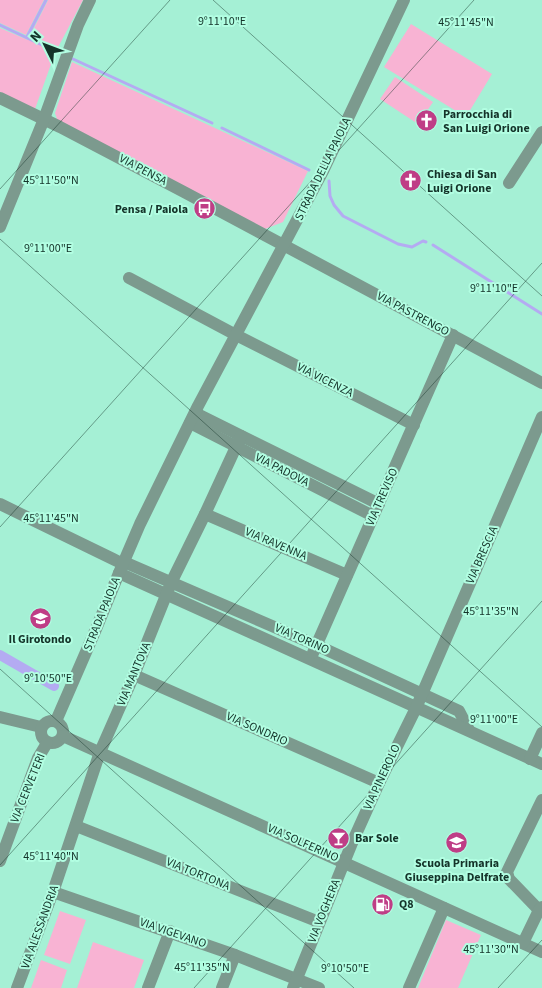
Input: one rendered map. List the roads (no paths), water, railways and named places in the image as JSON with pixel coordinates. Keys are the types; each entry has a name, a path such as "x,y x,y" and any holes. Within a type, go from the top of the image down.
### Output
{"street":[{"path":"0,227 44,119 78,25 90,0"},
{"name":"STRADA DELLA PAIOLA","path":"122,567 140,524 192,418 323,171 404,0"},
{"name":"VIA PENSA","path":"0,98 44,119 284,245"},
{"path":"509,183 542,132"},
{"name":"VIA PASTRENGO","path":"284,245 542,383"},
{"path":"129,278 236,335"},
{"name":"VIA VICENZA","path":"236,335 414,425"},
{"name":"VIA TREVISO","path":"310,659 453,335"},
{"name":"VIA PADOVA","path":"192,418 376,510"},
{"name":"VIA BRESCIA","path":"422,693 542,418"},
{"name":"VIA MANTOVA","path":"100,752 169,589 238,441"},
{"name":"VIA TORINO","path":"0,504 70,537 122,567 310,659 536,761"},
{"name":"VIA RAVENNA","path":"205,514 347,575"},
{"name":"STRADA PAIOLA","path":"56,721 122,567"},
{"name":"VIA TORINO","path":"169,589 316,645 422,693 459,711 469,730"},
{"name":"VIA SONDRIO","path":"134,675 379,783"},
{"name":"VIA PINEROLO","path":"344,862 422,693"},
{"path":"0,717 41,727"},
{"path":"46,721 56,721 62,727 63,736 56,743 47,743 41,737 41,727 46,721"},
{"path":"536,761 542,733"},
{"name":"VIA SOLFERINO","path":"63,736 542,952"},
{"name":"VIA CERVETERI","path":"0,861 38,758 47,743"},
{"name":"VIA ALESSANDRIA","path":"17,988 53,892 100,752"},
{"path":"523,943 541,908 509,879 507,872 542,800"},
{"name":"VIA TORTONA","path":"76,826 319,922"},
{"name":"VIA VOGHERA","path":"294,984 344,862"},
{"name":"VIA VIGEVANO","path":"53,892 235,955 294,984 319,988"},
{"path":"409,988 444,908"},
{"path":"148,988 170,931"},
{"path":"222,988 235,955"}],"waterway":[{"path":"27,37 46,0"},
{"path":"0,25 57,52"},
{"path":"73,59 212,123"},
{"path":"222,128 309,170"},
{"path":"329,181 330,196 334,205 343,216 398,244 412,247 423,241 426,242"},
{"path":"433,245 542,314"},
{"path":"0,655 54,686"}],"place":[{"name":"Parrocchia di San Luigi Orione","path":"427,121"},
{"name":"Chiesa di San Luigi Orione","path":"411,181"},
{"name":"Pensa / Paiola","path":"204,209"},
{"name":"Il Girotondo","path":"40,618"},
{"name":"Bar Sole","path":"339,838"},
{"name":"Scuola Primaria Giuseppina Delfrate","path":"457,842"},
{"name":"Q8","path":"383,904"}]}
